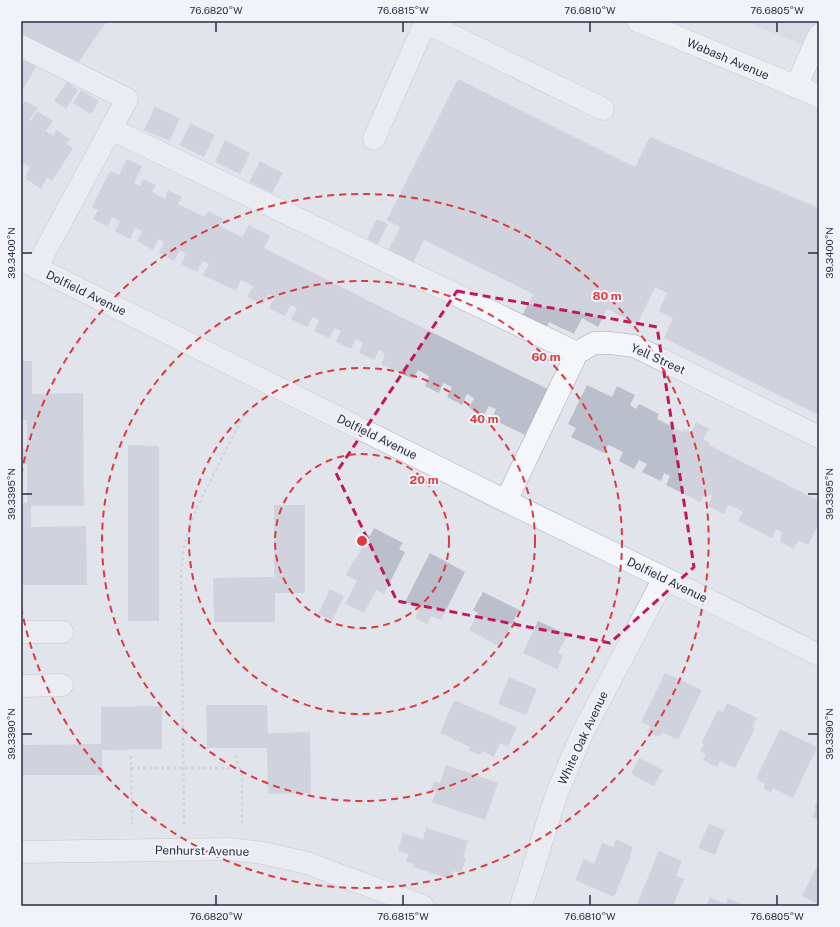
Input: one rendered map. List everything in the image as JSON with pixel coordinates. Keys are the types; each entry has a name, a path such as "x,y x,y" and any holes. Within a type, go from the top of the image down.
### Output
{"main road":[{"name":"Wabash Avenue","path":"638,21 819,96"},
{"path":"815,21 819,23"},
{"path":"796,87 819,35"}],"street":[{"path":"374,138 426,22 603,109"},
{"path":"21,46 127,99 111,129 29,264"},
{"path":"111,129 577,353 506,501"},
{"name":"Dolfield Avenue","path":"29,264 819,655"},
{"name":"Yell Street","path":"577,353 594,342 610,342 634,346 819,437"},
{"name":"White Oak Avenue","path":"521,906 557,793 582,734 664,578"},
{"path":"21,632 62,632"},
{"path":"21,686 62,685"},
{"name":"Penhurst Avenue","path":"21,852 229,849 263,853 307,863 423,906"}],"path":[{"path":"184,831 181,575 183,552 189,527 205,491 246,411"},
{"path":"236,755 238,768 242,770 242,831"},
{"path":"131,756 132,831"},
{"path":"131,768 238,768"}],"highlighted area":[{"path":"457,291 657,327 694,567 610,643 397,601 336,473"}],"shaded area":[{"path":"744,21 819,21 819,51"}],"building":[{"path":"21,21 107,21 78,63 21,34"},
{"path":"25,60 36,67 23,89 21,88 21,66"},
{"path":"458,79 635,167 650,137 819,208 819,415 664,338 673,318 659,311 667,293 655,287 637,324 607,309 598,327 582,318 574,334 549,322 546,328 522,316 533,294 424,240 413,263 388,251 400,227 387,220"},
{"path":"67,82 78,90 66,109 54,101"},
{"path":"81,90 99,101 91,114 73,103"},
{"path":"25,101 38,108 29,120 31,121 37,111 53,121 46,131 53,136 56,130 70,139 66,144 73,148 52,181 47,178 41,189 25,178 30,167 24,164 21,169 21,107"},
{"path":"155,107 180,118 170,141 144,130"},
{"path":"190,123 215,135 204,157 180,145"},
{"path":"225,140 250,153 240,174 215,162"},
{"path":"127,159 142,166 134,183 140,186 143,179 156,185 152,192 165,199 168,190 182,197 178,204 205,217 208,211 224,219 220,226 242,237 249,225 270,236 264,248 552,391 534,428 530,426 525,435 492,419 496,409 489,406 484,415 469,408 474,398 467,394 462,405 447,397 452,387 443,383 439,393 425,386 429,376 418,370 413,379 381,364 385,354 379,350 374,360 359,353 363,343 356,339 351,349 336,342 341,331 335,328 329,338 314,331 319,320 313,317 307,327 291,319 297,308 291,305 285,316 269,308 275,297 268,294 263,304 247,297 253,286 241,280 236,291 203,275 209,264 203,261 197,272 181,264 186,254 180,250 174,261 159,253 164,242 158,239 153,250 137,241 142,231 135,228 130,239 115,231 120,221 112,217 108,227 93,219 98,210 92,207 110,171 119,175"},
{"path":"260,161 283,173 272,193 249,182"},
{"path":"377,219 388,224 378,244 367,239"},
{"path":"21,361 32,361 32,394 83,393 84,506 31,506 31,527 86,526 87,585 21,585 21,503 27,503 27,464 21,464 21,448 27,449 27,420 21,420"},
{"path":"587,385 612,397 617,386 635,395 630,405 636,409 639,404 659,414 657,419 683,432 683,429 691,432 696,422 709,429 703,439 710,443 709,445 819,501 819,523 808,545 798,540 794,549 780,542 782,532 776,529 772,538 738,521 743,512 736,508 728,505 724,514 708,506 712,496 705,493 700,502 666,485 670,476 664,473 661,481 642,472 647,464 639,460 634,469 619,461 623,452 608,445 604,453 571,437 576,428 568,424"},
{"path":"128,445 159,446 159,621 128,621"},
{"path":"274,505 305,505 305,593 275,593 275,622 214,622 213,578 274,577"},
{"path":"374,528 403,543 399,549 405,552 384,594 376,590 364,613 345,604 357,581 346,575 368,535 370,536"},
{"path":"430,553 465,572 441,620 431,616 427,624 415,618 419,610 405,602"},
{"path":"330,589 344,596 332,621 318,614"},
{"path":"483,592 519,610 500,647 469,630 478,613 473,610"},
{"path":"538,621 568,635 558,653 563,656 557,669 523,653"},
{"path":"665,673 702,690 678,740 662,732 659,737 647,731 650,726 641,722"},
{"path":"509,677 537,689 526,715 498,704"},
{"path":"454,700 517,727 508,747 500,743 494,757 482,751 480,755 468,750 470,747 440,733"},
{"path":"727,703 757,718 752,727 755,728 735,768 720,761 717,767 703,760 706,754 700,751 704,744 702,742 718,710 723,712"},
{"path":"206,705 267,705 268,733 310,732 311,793 268,794 267,748 207,748"},
{"path":"162,706 162,749 102,750 102,775 21,775 21,745 101,744 101,707"},
{"path":"780,729 817,747 793,798 773,788 771,793 763,788 765,784 756,779"},
{"path":"639,758 663,770 654,786 631,774"},
{"path":"446,765 498,783 485,820 432,802 436,792 431,790 434,781 440,783"},
{"path":"819,797 819,820 812,817"},
{"path":"709,824 725,830 715,855 698,848"},
{"path":"426,828 468,841 463,857 466,858 461,873 453,871 450,879 413,867 414,864 406,862 409,854 398,851 403,833 423,839"},
{"path":"616,839 633,847 614,897 575,880 584,859 594,864 602,843 613,847"},
{"path":"659,851 682,861 676,876 684,879 673,906 636,906"},
{"path":"819,862 819,904 802,896"},
{"path":"710,897 725,904 728,898 747,906 706,906"}]}
